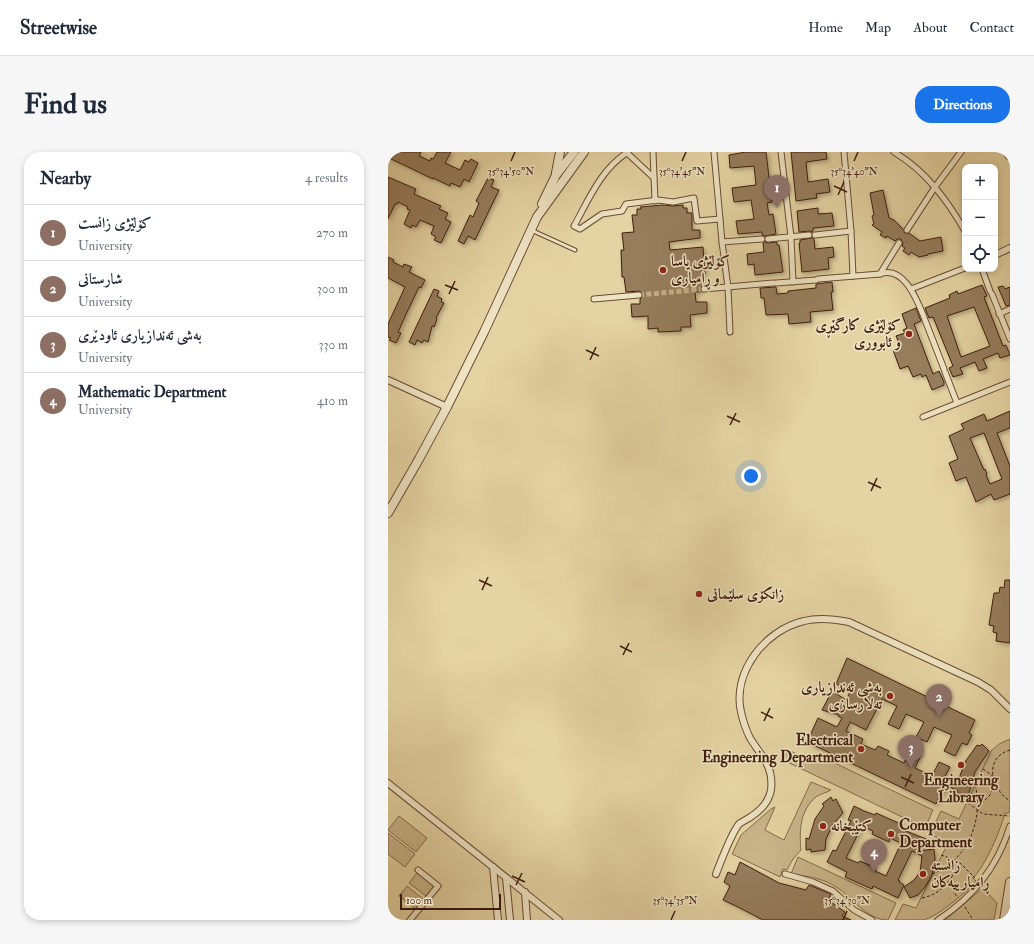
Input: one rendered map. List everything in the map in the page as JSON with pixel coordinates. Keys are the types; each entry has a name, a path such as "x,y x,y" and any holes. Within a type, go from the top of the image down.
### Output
{"street":[{"path":"537,217 544,197 556,175 560,152"},
{"path":"654,178 627,152 605,173 593,189 574,226 580,229 602,214 622,211 626,204 655,201 673,202 694,198 697,221 720,219"},
{"path":"653,152 655,201"},
{"path":"714,152 722,242 728,287 730,332"},
{"path":"781,152 791,237 793,282"},
{"path":"844,152 851,231 853,276"},
{"path":"894,152 921,171 947,201 962,226"},
{"path":"907,230 935,187 961,152"},
{"path":"1007,152 1010,156"},
{"path":"556,175 580,153"},
{"path":"388,513 420,459 447,407 484,332 530,230 537,217 580,153"},
{"path":"722,242 851,231"},
{"path":"880,274 898,243"},
{"path":"998,254 1010,248"},
{"path":"912,289 962,269"},
{"path":"704,289 817,280 880,274 886,272 892,274 905,282 912,289 957,403"},
{"path":"983,272 1010,339"},
{"path":"594,299 639,295"},
{"path":"999,314 1010,309"},
{"path":"388,380 447,407"},
{"path":"922,417 1010,382"},
{"path":"716,874 739,824 761,809 770,793 771,773 764,757 751,739 746,727 740,708 740,691 745,674 754,656 768,640 784,629 803,621 820,619 849,622 978,682 991,690 1010,709"},
{"path":"388,783 559,920"},
{"path":"938,920 962,902 980,882 1002,848 1010,826"},
{"path":"493,867 498,920"},
{"path":"410,920 438,886 418,870"},
{"path":"785,874 813,882 833,891 854,910 872,920"},
{"path":"506,878 510,920"},
{"path":"1004,920 1010,882"},
{"path":"525,892 527,920"}],"lane":[{"path":"530,230 575,250"}],"path":[{"path":"1010,750 1000,754 992,769 995,784 1002,795 1010,801"},
{"path":"983,769 993,776"},
{"path":"932,874 941,871 954,859 970,840 976,823 978,811 975,784"},
{"path":"978,807 990,795 995,784"},
{"path":"968,803 978,811 991,815 1010,816"},
{"path":"941,854 954,859 980,882"},
{"path":"954,859 952,877 953,890 973,920"},
{"path":"922,898 931,896 941,890 952,877"}],"shaded area":[{"path":"1010,739 1009,813 1005,813 992,847 983,865 973,878 976,881 951,904 936,915 923,920 895,920 903,904 916,908 948,843 930,834 941,811 959,819 991,751 999,744"},
{"path":"788,750 814,762 818,755 933,810 925,828 783,760"},
{"path":"811,782 831,790 816,797 807,808 801,828 801,850 793,859 787,870 783,869 780,877 732,854 741,835 775,807 765,830 784,840"},
{"path":"399,816 427,838 416,852 388,830"},
{"path":"388,833 415,854 405,867 388,854"},
{"path":"798,857 896,903 888,920 880,919 866,912 842,891 826,881 791,874"},
{"path":"417,873 434,886 426,896 409,883"},
{"path":"407,886 423,899 416,909 399,896"},
{"path":"983,888 997,903 994,920 945,920"}],"building":[{"path":"391,152 421,152 419,156 430,161 437,152 451,152 445,163 460,170 465,160 469,162 471,159 478,163 469,182 464,179 460,187 451,183 450,186 389,158"},
{"path":"746,152 766,152 772,202 767,203 769,215 773,214 776,234 765,236 762,235 762,232 738,234 736,221 754,219 751,200 734,202 732,188 756,185 754,166 730,168 729,155"},
{"path":"791,152 826,152 827,159 806,162 808,182 828,179 830,192 816,194 817,198 796,201"},
{"path":"388,177 416,189 414,194 441,206 439,209 448,213 445,219 451,222 441,243 434,240 436,237 431,234 434,226 420,220 416,227 412,225 411,228 404,224 410,210 407,209 408,207 398,202 395,204 388,219"},
{"path":"488,178 494,180 491,187 499,190 475,240 468,236 464,244 458,241 470,215 473,217 479,203 476,201"},
{"path":"883,190 889,218 894,220 905,233 909,233 920,241 941,237 943,251 919,257 911,252 909,255 903,251 905,248 902,246 903,243 901,239 897,239 895,241 887,236 886,238 880,235 882,232 872,225 874,224 872,216 874,215 870,193"},
{"name":"کۆلێژی یاسا و ڕامیاری","path":"683,205 683,208 687,208 687,213 692,213 692,230 700,230 700,238 669,242 670,250 703,247 705,274 703,274 703,285 700,288 701,292 695,292 696,302 707,302 707,313 690,315 691,327 681,327 681,331 658,332 658,328 648,329 648,316 632,317 631,304 640,304 640,299 643,294 639,291 626,292 624,277 622,277 621,250 624,250 622,233 634,232 632,215 637,215 637,209 641,209 640,207"},
{"path":"818,208 818,214 832,213 834,226 813,228 812,232 799,232 797,211"},
{"path":"814,239 815,249 833,247 834,257 828,258 829,269 802,272 799,243 800,240"},
{"path":"777,242 777,245 779,245 783,272 755,275 754,264 748,265 747,254 764,252 763,243"},
{"path":"388,257 394,260 393,262 403,267 404,264 412,267 409,272 425,280 421,288 419,287 408,310 398,332 401,333 396,343 389,340 391,338 388,337 388,324 405,287 388,278"},
{"path":"832,282 833,292 831,292 833,310 810,312 811,322 789,324 788,314 766,315 764,298 761,298 760,288 776,287 777,294 788,293 788,291 816,288 816,284"},
{"path":"982,285 987,296 984,297 1003,346 1006,345 1010,355 1000,358 998,353 983,359 987,368 979,371 975,362 960,368 963,374 953,377 949,368 953,366 933,317 929,318 925,308 950,298 949,295 957,291 958,294","holes":["974,307 990,346 961,357 947,316"]},
{"path":"1003,286 1005,289 1010,287 1010,305 1006,306 998,287"},
{"path":"434,289 439,291 437,296 442,299 441,302 444,303 436,318 434,327 432,326 428,342 424,340 422,343 417,340 415,345 409,342"},
{"path":"916,308 921,321 914,324 933,374 939,371 944,382 944,385 932,390 926,375 922,377 921,374 913,377 908,366 900,369 893,350 901,347 896,336 905,333 903,330 907,328 902,314"},
{"path":"1010,411 1010,428 997,433 1010,466 1010,494 994,500 991,494 976,502 966,477 956,481 949,463 958,459 949,436 964,429 961,424 984,414 987,421","holes":["984,433 1002,479 990,484 985,469 984,470 970,438"]},
{"path":"1005,580 1010,580 1010,643 996,641 997,633 993,632 994,626 989,625 994,593 999,593 1000,587 1004,588"},
{"path":"847,658 975,720 969,733 972,735 967,745 962,743 955,756 944,751 952,735 934,727 927,742 920,739 916,737 924,722 906,714 899,729 888,724 897,706 882,699 866,730 850,722 846,731 863,739 861,744 875,750 878,746 889,751 887,755 904,763 911,748 917,750 922,753 915,768 932,776 939,762 950,767 944,778 957,784 965,762 977,745 980,746 982,744 989,751 975,772 968,796 958,795 958,791 948,786 945,792 942,791 936,804 807,742 818,718 837,727 842,718 838,716 839,715 822,710 832,691 846,700 851,690 836,684"},
{"path":"831,797 833,801 836,799 843,813 833,824 826,839 825,850 811,852 811,849 806,850 806,838 809,839 815,819 824,806 822,804"},
{"path":"854,806 875,815 876,813 903,825 901,829 926,839 920,851 934,849 935,859 932,875 918,895 910,898 904,887 914,880 920,872 922,856 912,851 898,880 904,885 898,898 873,886 872,889 845,877 847,872 827,862 833,850 836,851 851,821 848,820","holes":["862,826 873,831 872,834 889,842 890,838 901,843 886,876 875,871 876,868 860,861 858,863 846,858"]},
{"path":"740,862 779,883 806,890 809,885 831,894 828,900 845,912 842,916 851,920 763,920 723,900 730,886 724,882 728,872 735,875"}],"tunnel":[{"path":"639,295 704,289"}],"place":[{"name":"کۆلێژی زانست","path":"777,208"},
{"name":"کۆلێژی یاسا و ڕامیاری","path":"663,270"},
{"name":"كۆلێژی كارگێڕی و ئابووری","path":"909,334"},
{"name":"زانکۆی سلێمانی","path":"699,594"},
{"name":"بەشی ئەندازیاری تەلارسازی","path":"890,696"},
{"name":"شارستانی","path":"939,717"},
{"name":"Electrical Engineering Department","path":"861,749"},
{"name":"Engineering Library","path":"961,765"},
{"name":"بەشی ئەندازیاری ئاودێری","path":"911,768"},
{"name":"کتێبخانە","path":"823,826"},
{"name":"Computer Department","path":"891,834"},
{"name":"Mathematic Department","path":"874,872"},
{"name":"زانستە ڕامیارییەکان","path":"923,874"}]}
